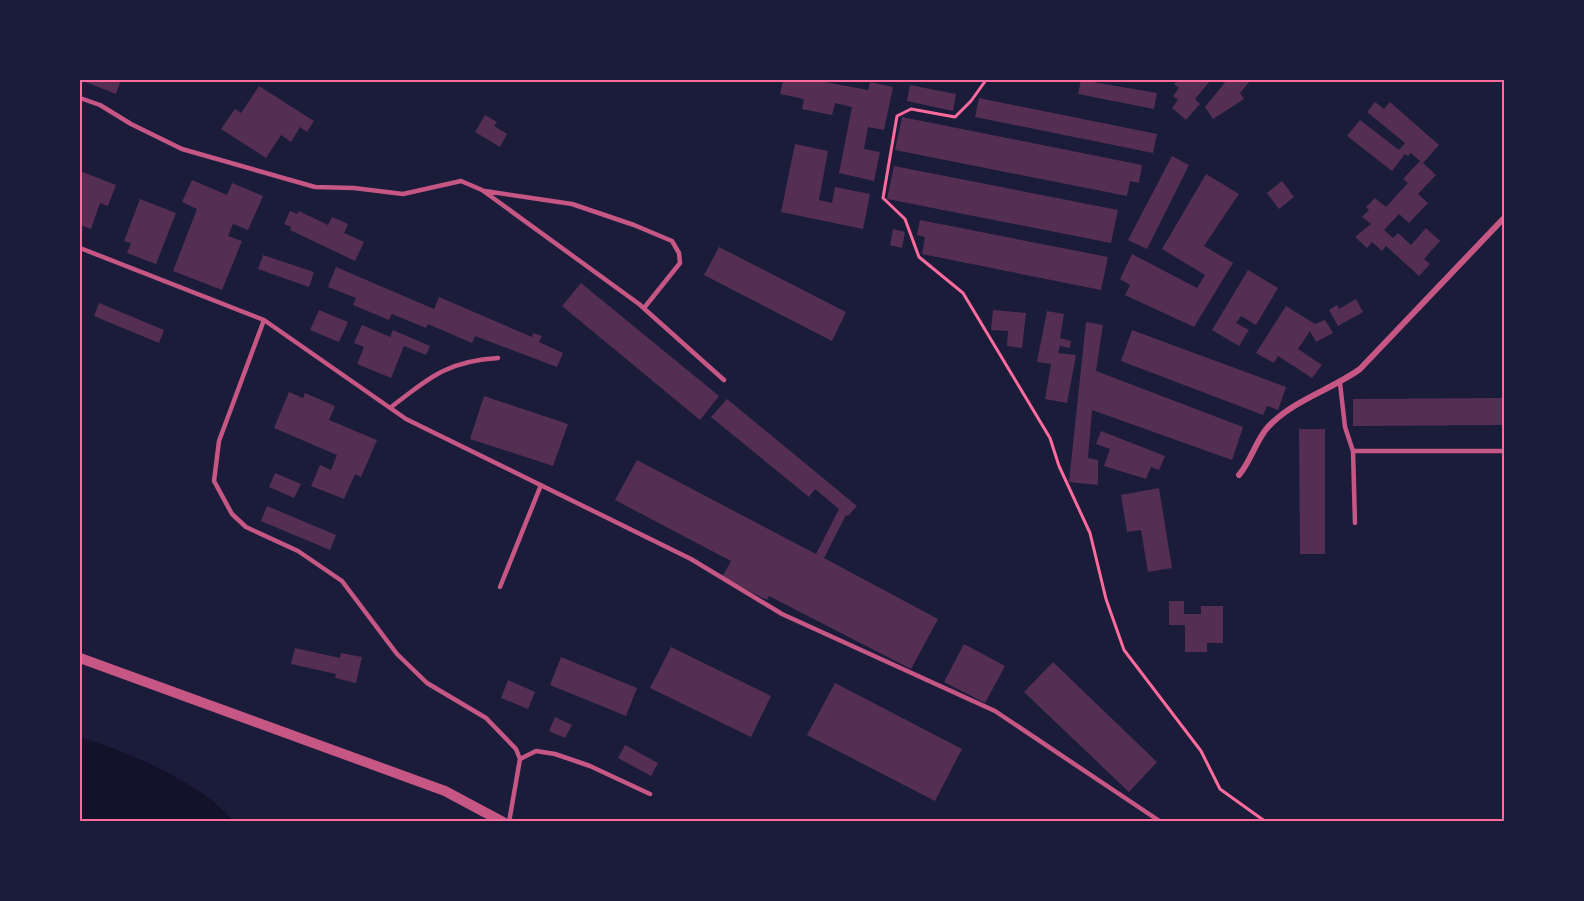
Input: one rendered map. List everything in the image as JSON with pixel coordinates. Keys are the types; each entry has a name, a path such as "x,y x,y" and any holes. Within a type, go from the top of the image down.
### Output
{"street":[{"path":"1239,475 1267,428 1298,403 1340,383 1360,369 1504,218"},
{"path":"80,658 445,791 503,822"}],"lane":[{"path":"80,98 100,105 131,124 182,149 315,187 354,188 403,194 461,181 482,190 644,308 724,380"},
{"path":"482,190 572,204 634,225 672,241 679,253 680,263 644,308"},
{"path":"80,248 264,320 406,419 691,559 782,614 995,711 1161,822"},
{"path":"264,320 219,441 214,481 232,514 246,527 298,551 342,581 405,662 427,683 486,718 516,749 520,759 509,822"},
{"path":"390,408 448,368 465,361 498,358"},
{"path":"1340,383 1345,427 1353,451 1355,523"},
{"path":"1353,451 1504,451"},
{"path":"500,587 541,485"},
{"path":"520,759 537,751 555,754 590,766 650,794"}],"path":[{"path":"986,80 971,101 955,117 911,109 897,116 883,198 905,219 919,257 963,293 1050,438 1059,466 1090,533 1106,599 1124,650 1201,751 1220,789 1266,822"}],"shaded area":[{"path":"80,737 120,751 183,781 202,793 233,821 80,821"}],"building":[{"path":"80,80 121,80 116,94"},
{"path":"783,80 814,80 868,90 870,82 893,87 884,130 868,127 864,149 880,152 874,181 839,173 852,107 835,103 832,115 802,109 804,99 780,94"},
{"path":"1081,80 1157,93 1154,109 1078,94"},
{"path":"1178,80 1211,80 1195,99 1200,104 1186,120 1172,108 1178,100 1173,96 1179,88 1174,84"},
{"path":"1227,80 1251,80 1240,93 1244,99 1213,119 1205,107"},
{"path":"910,85 956,94 953,111 907,101"},
{"path":"259,86 314,121 307,132 300,127 291,142 281,135 266,158 221,129 235,109 241,113"},
{"path":"979,98 1157,134 1153,153 975,117"},
{"path":"1375,102 1384,109 1390,102 1439,145 1423,163 1436,175 1418,194 1428,203 1409,223 1399,214 1384,230 1393,238 1398,233 1411,245 1426,228 1440,241 1424,259 1430,264 1419,276 1386,246 1382,251 1372,242 1367,248 1355,237 1371,224 1362,217 1369,210 1366,207 1375,198 1386,207 1408,183 1403,179 1420,161 1411,153 1408,156 1405,154 1392,171 1347,136 1360,120 1399,150 1405,143 1367,112"},
{"path":"485,115 497,122 494,126 507,134 500,147 475,132"},
{"path":"902,117 1142,165 1139,183 1130,181 1127,196 895,150"},
{"path":"795,144 828,151 819,200 832,203 835,187 870,194 863,229 781,212"},
{"path":"1172,156 1189,165 1147,249 1128,240"},
{"path":"894,166 1118,210 1111,243 887,199"},
{"path":"80,171 116,185 108,206 100,203 91,229 80,225"},
{"path":"1206,174 1239,194 1204,246 1233,263 1194,327 1125,295 1130,285 1120,279 1132,254 1197,288 1205,275 1162,249"},
{"path":"192,180 227,195 232,183 263,196 248,230 233,224 228,236 242,241 222,290 173,271 197,209 182,202"},
{"path":"1282,181 1294,197 1279,209 1267,193"},
{"path":"140,199 176,213 156,264 127,253 131,243 124,241"},
{"path":"290,211 297,214 299,211 328,225 332,217 348,224 344,233 364,242 355,261 290,230 291,227 284,224"},
{"path":"920,220 1108,257 1101,290 922,254 925,237 917,235"},
{"path":"893,229 905,232 902,248 890,245"},
{"path":"719,247 846,312 832,341 704,275"},
{"path":"263,255 314,272 309,287 258,269"},
{"path":"336,267 434,309 439,297 532,337 533,333 542,336 539,342 563,353 557,367 475,336 472,343 428,324 426,328 392,314 389,320 353,305 356,298 328,287"},
{"path":"1248,270 1278,288 1256,325 1241,316 1236,323 1249,330 1239,346 1212,330"},
{"path":"581,283 719,396 700,420 562,306"},
{"path":"1356,299 1363,312 1338,326 1329,310 1337,305 1339,309"},
{"path":"99,303 164,330 159,343 94,316"},
{"path":"1286,306 1315,324 1325,320 1333,333 1316,342 1310,331 1298,349 1322,365 1312,378 1278,356 1274,363 1256,353"},
{"path":"319,310 348,322 339,342 310,330"},
{"path":"993,310 1026,313 1022,348 1007,346 1008,331 991,330"},
{"path":"1047,311 1064,314 1060,338 1071,341 1070,348 1060,346 1058,353 1076,355 1067,403 1045,399 1051,364 1037,362"},
{"path":"1086,322 1103,325 1096,371 1243,427 1232,460 1092,410 1088,458 1098,460 1098,485 1069,482"},
{"path":"362,325 390,337 393,330 430,346 426,355 404,346 391,378 357,364 364,347 354,343"},
{"path":"1132,330 1286,387 1278,410 1267,406 1263,415 1121,361"},
{"path":"289,392 303,398 305,393 335,406 329,420 377,440 361,477 355,474 344,499 311,486 320,465 331,470 337,455 274,428"},
{"path":"484,396 568,424 553,466 470,439"},
{"path":"1504,398 1504,425 1353,426 1353,399"},
{"path":"727,399 857,506 848,516 846,515 824,558 938,619 911,669 769,596 767,600 722,577 731,561 615,500 637,460 816,554 839,509 815,489 809,497 711,417"},
{"path":"1299,429 1325,429 1325,554 1300,554"},
{"path":"1101,431 1165,456 1159,470 1151,467 1146,479 1104,466 1110,449 1096,444"},
{"path":"275,473 301,484 294,498 269,487"},
{"path":"1159,488 1172,568 1148,572 1141,530 1127,532 1121,495"},
{"path":"267,506 336,535 330,550 261,521"},
{"path":"1169,601 1184,601 1184,614 1201,614 1201,606 1223,606 1223,643 1207,643 1207,652 1185,652 1185,625 1169,625"},
{"path":"964,644 1005,666 985,703 944,682"},
{"path":"671,647 771,696 751,737 650,688"},
{"path":"295,648 340,658 341,653 362,657 356,683 335,678 336,674 291,664"},
{"path":"561,657 637,688 626,716 550,685"},
{"path":"1053,662 1157,762 1129,792 1024,692"},
{"path":"508,680 535,692 528,709 501,698"},
{"path":"835,683 962,749 935,801 807,735"},
{"path":"555,717 572,725 565,738 549,731"},
{"path":"625,745 658,763 651,776 618,758"}]}
